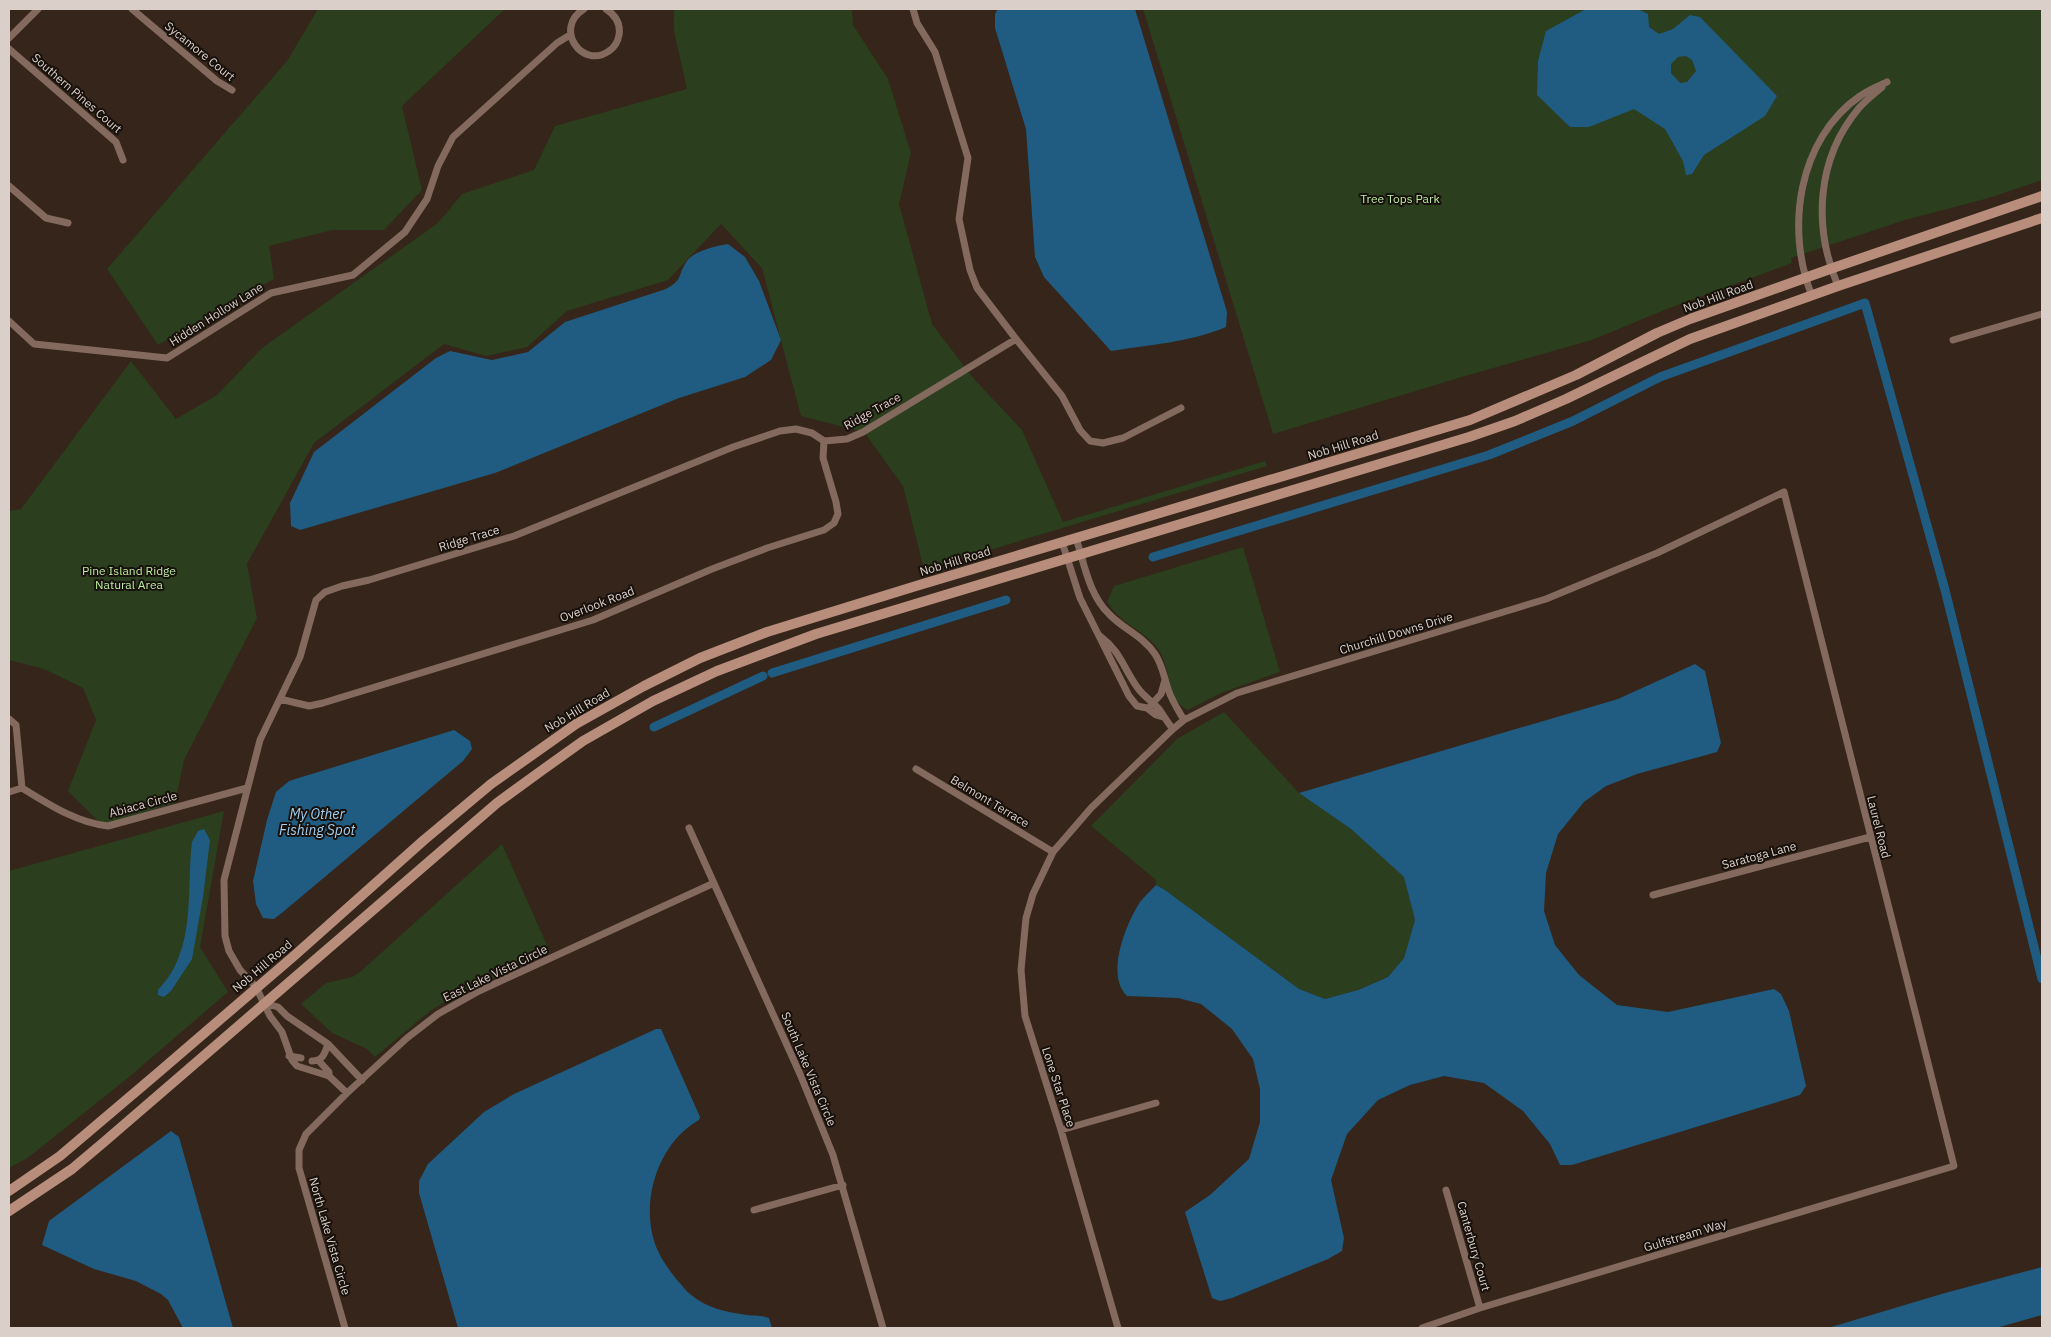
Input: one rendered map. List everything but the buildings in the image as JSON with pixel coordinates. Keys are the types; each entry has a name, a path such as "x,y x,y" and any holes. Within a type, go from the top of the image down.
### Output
{"main road":[{"name":"Nob Hill Road","path":"9,1191 60,1156 491,784 576,724 644,686 700,658 767,632 1470,420 1576,375 1673,326 1830,269 2042,196"},
{"path":"9,1212 72,1169 497,803 583,741 620,719 717,671 763,652 816,634 1469,438 1566,399 1690,339 1838,286 2042,218"}],"street":[{"path":"9,38 38,9"},
{"name":"Sycamore Court","path":"132,9 217,81 232,90"},
{"path":"584,9 576,14 572,21 570,35 580,51 596,56 612,49 617,42 619,26 617,19 606,9"},
{"path":"913,9 917,23 935,52 968,158 959,219 970,270 977,288 1016,340 1062,396 1080,430 1090,440 1103,443 1123,438 1181,408"},
{"name":"Hidden Hollow Lane","path":"9,321 34,344 167,358 271,293 353,275 405,232 427,199 438,166 453,137 557,43 570,35"},
{"name":"Southern Pines Court","path":"9,49 116,142 123,160"},
{"path":"1812,296 1805,278 1798,238 1802,190 1814,152 1828,127 1844,109 1861,95 1887,82 1859,108 1840,135 1824,178 1821,205 1830,269 1838,286"},
{"path":"9,186 46,218 68,222"},
{"path":"1953,340 2042,314"},
{"name":"Ridge Trace","path":"289,1056 282,1032 270,1016 256,987 240,970 229,950 225,936 224,880 260,740 300,657 316,600 325,592 514,536 733,447 780,432 796,429 812,433 824,441 847,439 863,432 1016,340"},
{"name":"Overlook Road","path":"280,699 309,706 323,703 543,636 593,620 712,569 767,548 824,530 834,523 838,514 824,458 824,441"},
{"name":"Churchill Downs Drive","path":"1054,852 1091,808 1173,729 1184,720 1237,693 1546,599 1657,552 1784,492"},
{"name":"Laurel Road","path":"1784,492 1954,1166"},
{"path":"1076,538 1099,601 1108,614 1142,639 1152,649 1161,665 1172,700 1184,720"},
{"path":"1062,542 1080,598 1129,696 1137,706 1150,706 1161,694 1165,680"},
{"path":"1100,636 1112,644 1156,715 1163,717 1173,729"},
{"path":"9,719 16,725 22,788 9,792"},
{"name":"Belmont Terrace","path":"916,769 1054,852"},
{"name":"Abiaca Circle","path":"22,788 45,802 92,824 108,826 247,788"},
{"name":"South Lake Vista Circle","path":"689,828 800,1074 833,1155 884,1328"},
{"name":"Saratoga Lane","path":"1653,895 1870,837"},
{"name":"Lone Star Place","path":"1054,852 1034,894 1026,918 1021,970 1025,1016 1061,1130 1118,1328"},
{"name":"East Lake Vista Circle","path":"299,1150 306,1134 347,1093 407,1038 438,1014 479,991 714,884"},
{"path":"264,1003 278,1007 287,1016 328,1044 362,1080"},
{"path":"328,1044 324,1056 315,1061 329,1072 329,1076"},
{"path":"289,1056 301,1058"},
{"path":"289,1056 297,1066 329,1076 347,1093"},
{"path":"1061,1130 1156,1103"},
{"name":"North Lake Vista Circle","path":"299,1150 299,1168 345,1328"},
{"name":"Gulfstream Way","path":"1422,1328 1480,1308 1954,1166"},
{"path":"754,1210 843,1185"},
{"name":"Canterbury Court","path":"1446,1190 1480,1308"}],"green space":[{"path":"318,9 505,9 402,106 422,190 384,230 332,230 269,246 274,279 158,345 107,269 287,61"},
{"name":"Pine Island Ridge Natural Area","path":"674,9 852,9 853,25 888,79 911,153 899,204 932,324 974,379 1022,430 1063,522 1265,461 1267,466 924,570 903,486 864,432 801,416 762,268 721,224 668,280 567,311 527,347 486,356 444,344 314,443 247,564 257,618 184,760 175,803 102,825 68,791 96,720 83,688 44,669 9,660 9,511 21,509 131,361 176,419 217,395 262,348 438,223 462,194 534,170 555,126 687,89 674,31"},
{"name":"Tree Tops Park","path":"1143,9 2042,9 2042,180 1989,198 1905,220 1791,258 1792,263 1667,309 1592,340 1273,434"},
{"path":"1243,547 1280,672 1221,693 1188,710 1181,706 1173,693 1165,663 1159,650 1150,640 1120,617 1107,602 1114,586"},
{"path":"1224,712 1299,793 1351,829 1404,877 1415,920 1404,958 1388,977 1357,990 1325,999 1299,989 1156,885 1156,880 1091,826 1177,739"},
{"path":"224,811 200,947 228,992 129,1077 29,1157 9,1168 9,871"},
{"path":"502,844 550,952 456,995 430,1011 375,1057 367,1049 332,1033 301,1004 326,983 352,977 360,972"}],"water":[{"path":"998,9 1135,9 1227,312 1226,327 1184,340 1111,351 1044,277 1035,257 1026,129 995,28 995,14"},
{"path":"1586,9 1638,9 1648,14 1649,27 1659,34 1673,29 1690,15 1700,17 1777,96 1765,116 1704,155 1692,174 1686,175 1683,161 1665,129 1634,109 1589,127 1570,127 1537,95 1538,61 1546,31","holes":["1686,56 1692,60 1696,71 1687,82 1680,83 1671,73 1671,64 1678,57"]},
{"path":"728,244 745,257 759,281 781,340 771,360 745,377 679,398 495,473 300,530 291,526 290,503 314,452 436,358 450,351 492,360 528,352 565,322 672,286 690,257"},
{"path":"1695,664 1705,671 1721,743 1717,752 1637,774 1606,786 1584,802 1558,834 1546,873 1544,911 1555,945 1579,975 1617,1005 1668,1012 1774,989 1781,994 1789,1011 1806,1086 1800,1095 1572,1165 1560,1165 1550,1144 1523,1111 1484,1083 1444,1076 1410,1085 1378,1100 1347,1134 1331,1180 1344,1238 1342,1251 1328,1259 1232,1298 1220,1301 1212,1298 1185,1212 1210,1195 1249,1159 1260,1122 1260,1089 1253,1059 1232,1029 1201,1004 1178,998 1127,996 1121,987 1118,976 1120,949 1129,923 1140,902 1156,885 1299,989 1325,999 1358,990 1388,977 1404,958 1415,920 1404,877 1351,829 1299,793 1618,699"},
{"name":"My Other Fishing Spot","path":"454,730 470,741 472,749 463,761 283,912 274,919 263,918 256,904 253,881 267,820 276,792 289,781"},
{"path":"204,829 210,840 203,897 192,959 171,991 164,997 158,995 158,990 174,968 185,938 189,906 192,842 198,831"},
{"path":"656,1029 661,1029 700,1117 672,1144 662,1160 655,1178 650,1215 652,1234 658,1251 664,1263 677,1280 696,1299 724,1311 764,1316 769,1318 772,1328 458,1328 419,1193 419,1181 428,1164 484,1112 514,1094"},
{"path":"171,1131 179,1137 233,1328 183,1328 168,1300 161,1294 136,1281 94,1269 42,1245 49,1221"},
{"path":"2042,1267 2042,1315 1996,1328 1828,1328 1945,1293"}],"waterway":[{"path":"1153,557 1489,455 1573,421 1660,377 1865,303 1945,590 2042,979"},
{"path":"772,673 1006,600"},
{"path":"654,727 763,676"}]}
